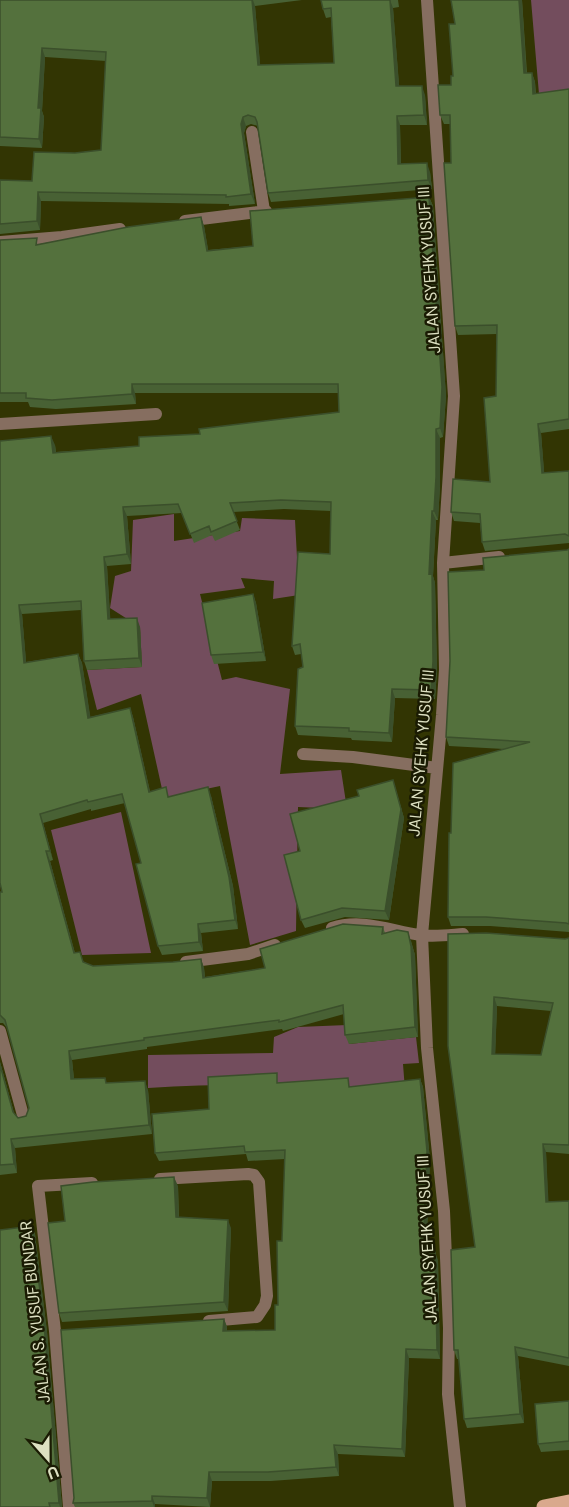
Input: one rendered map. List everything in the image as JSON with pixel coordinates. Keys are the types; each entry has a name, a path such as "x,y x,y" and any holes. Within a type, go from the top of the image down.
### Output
{"main road":[{"path":"544,1507 569,1502"}],"street":[{"name":"JALAN SYEHK YUSUF III","path":"427,0 435,197 454,396 443,563 445,670 422,935 428,1048 444,1211 448,1394 460,1507"},
{"path":"169,223 269,211 252,132"},
{"path":"0,242 133,228"},
{"path":"0,424 156,414"},
{"path":"443,563 512,556"},
{"path":"303,754 353,757 437,768"},
{"path":"315,933 356,924 422,935 478,934"},
{"path":"176,963 248,954 282,944"},
{"path":"0,1031 24,1119"},
{"path":"143,1180 248,1174 254,1175 259,1182 267,1282 265,1305 257,1317 192,1322"},
{"name":"JALAN S. YUSUF BUNDAR","path":"69,1507 61,1331 38,1186 108,1182"}],"shaded area":[{"path":"531,0 569,0 569,103 540,106"},
{"path":"174,514 174,541 240,531 242,518 295,520 299,595 273,599 274,581 241,578 245,588 200,594 222,680 236,677 290,689 280,774 341,770 347,809 298,807 296,931 250,945 220,786 164,798 141,694 97,710 87,670 142,667 140,627 110,608 115,576 131,571 133,520"},
{"path":"121,812 151,953 82,955 51,830"},
{"path":"347,1025 349,1044 416,1037 419,1063 403,1064 405,1090 276,1085 148,1088 148,1055 273,1053 274,1037 298,1027"}],"building":[{"path":"0,0 252,0 258,65 334,63 331,8 323,9 321,0 390,0 396,86 422,86 424,115 397,116 398,164 427,163 428,180 268,193 257,122 255,117 248,115 243,117 241,124 251,194 226,197 226,195 38,192 37,221 0,224 0,180 32,181 34,152 75,153 101,150 106,52 42,48 38,108 41,108 39,139 0,137"},
{"path":"451,0 519,0 524,73 532,73 533,94 569,89 569,419 538,424 542,473 569,471 569,536 565,534 482,542 480,514 451,512 453,479 490,482 484,398 496,396 497,325 455,326 444,163 451,163 450,115 440,115 438,85 451,85 451,76 453,76 449,24 455,24"},
{"path":"429,197 442,387 440,428 436,429 436,477 429,574 432,573 431,690 392,689 389,733 349,731 349,728 295,726 298,669 303,667 300,644 292,646 298,552 330,554 331,502 281,500 230,503 237,521 211,532 209,526 190,534 178,504 123,507 127,554 104,557 108,619 137,618 139,658 84,661 81,601 19,605 24,663 78,654 88,718 130,708 149,792 166,787 168,797 208,787 229,877 235,920 198,924 199,942 158,946 136,864 141,863 122,794 88,802 87,800 40,814 50,851 46,851 74,953 80,952 83,962 93,966 201,959 203,978 265,968 260,949 343,924 383,927 382,934 397,930 408,932 411,946 415,1027 345,1035 343,1005 279,1022 279,1020 144,1038 144,1040 69,1051 71,1079 105,1078 106,1083 145,1081 149,1125 11,1139 14,1164 0,1165 0,1065 13,1112 18,1118 26,1116 29,1108 5,1020 0,1015 0,892 2,892 0,883 0,441 51,436 53,453 139,446 139,437 200,434 199,429 339,412 338,384 132,384 132,394 52,400 26,398 26,393 0,393 0,240 37,238 36,245 128,227 201,217 207,251 253,246 250,211"},
{"path":"569,549 569,924 486,917 448,917 453,763 530,742 446,737 450,661 448,572 484,570 483,558"},
{"path":"253,594 263,652 211,655 202,603"},
{"path":"393,780 401,809 385,911 342,908 301,920 284,855 300,851 290,814 359,796 357,790"},
{"path":"486,933 569,938 569,1145 543,1144 546,1202 569,1201 569,1358 515,1347 520,1414 464,1419 458,1350 454,1350 451,1250 475,1247 448,1046 448,934","holes":["494,997 553,1003 541,1055 492,1054"]},
{"path":"277,1073 277,1083 348,1078 349,1087 420,1079 427,1151 423,1253 435,1252 437,1350 406,1349 402,1449 334,1445 336,1467 268,1472 209,1472 207,1498 152,1496 152,1501 73,1503 61,1330 224,1319 223,1331 275,1330 275,1305 278,1305 277,1241 282,1241 285,1150 245,1152 244,1146 155,1153 152,1114 209,1109 208,1077"},
{"path":"174,1177 176,1217 228,1220 224,1302 59,1313 48,1223 65,1221 61,1186"},
{"path":"32,1226 44,1324 59,1503 49,1503 50,1507 0,1507 0,1230"},
{"path":"569,1401 569,1441 538,1444 535,1404"}]}
